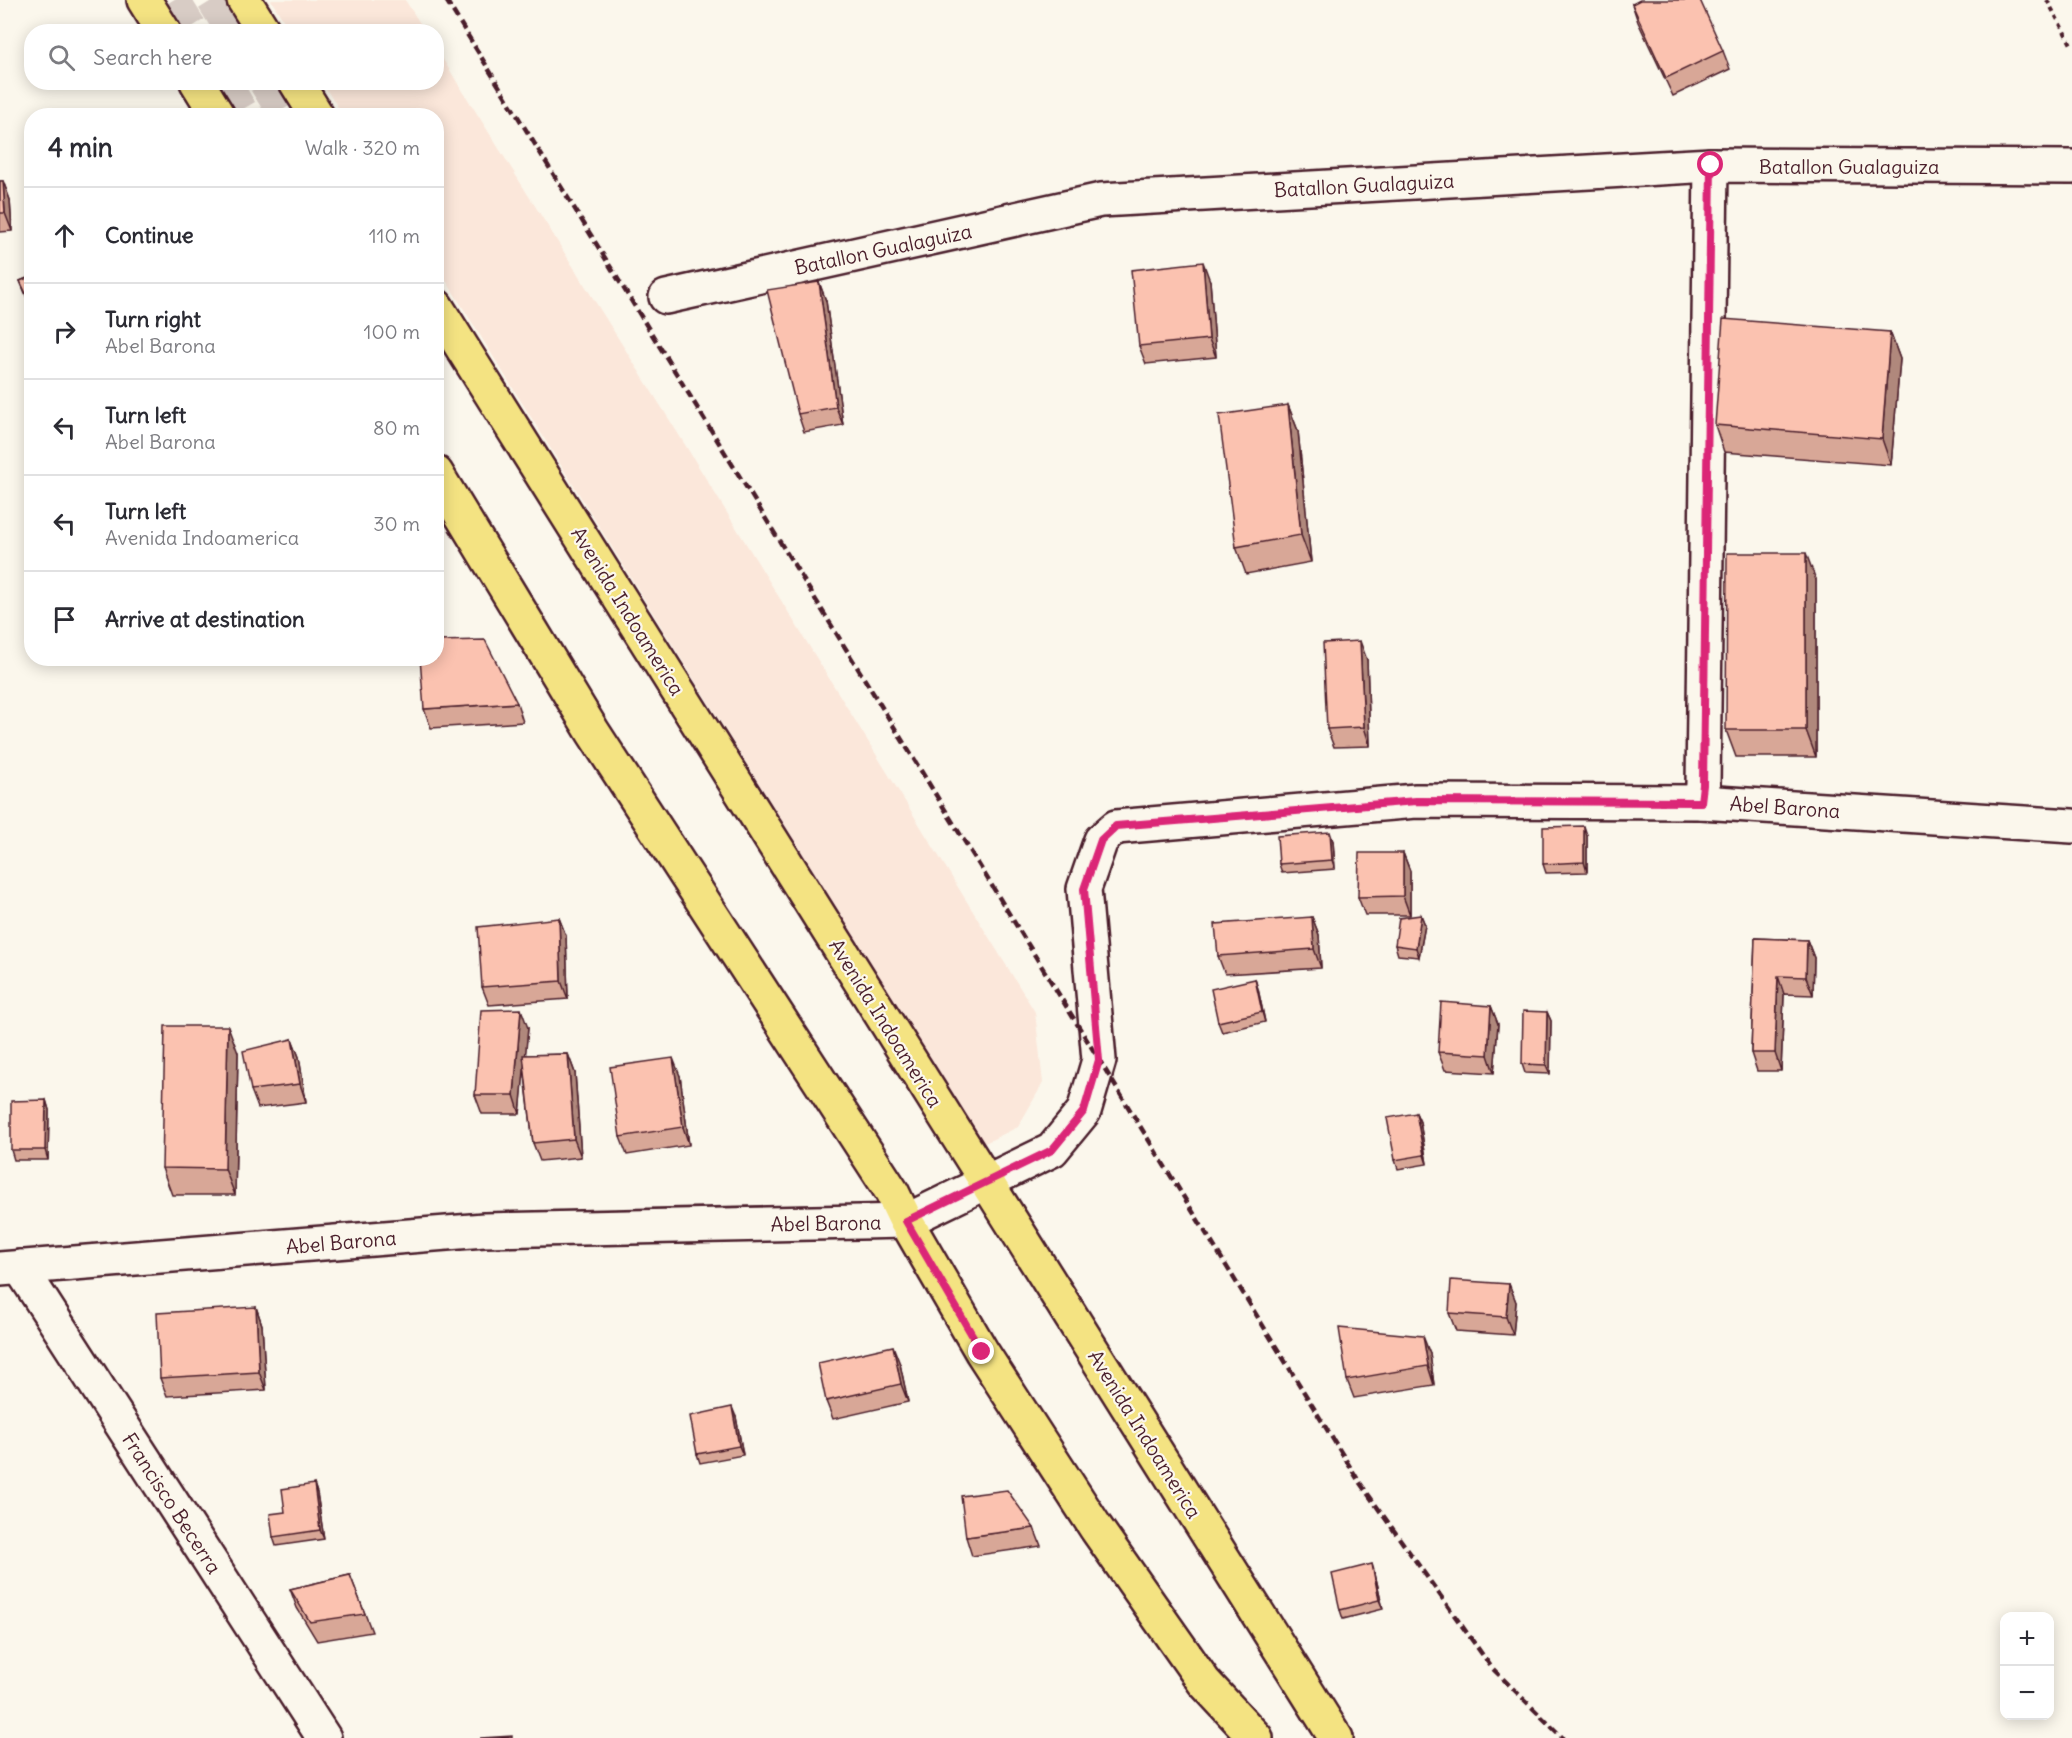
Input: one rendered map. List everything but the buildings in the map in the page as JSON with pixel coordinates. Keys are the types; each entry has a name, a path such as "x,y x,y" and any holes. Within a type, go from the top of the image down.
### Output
{"main road":[{"path":"144,0 159,24"},
{"path":"244,0 259,24"},
{"path":"201,90 213,108"},
{"path":"301,90 312,108"},
{"name":"Avenida Indoamerica","path":"444,319 1336,1738"},
{"path":"444,486 593,732 892,1192 906,1221 982,1352 1096,1528 1204,1682 1256,1738"}],"street":[{"name":"Batallon Gualaguiza","path":"666,297 1101,200 1711,165 2072,167"},
{"path":"1701,802 1711,165"},
{"name":"Abel Barona","path":"10,1268 484,1230 906,1221 1052,1150 1084,1111 1099,1060 1084,889 1101,840 1116,826 1416,801 1701,802 2072,826"},
{"name":"Francisco Becerra","path":"10,1268 324,1738"}],"path":[{"path":"2047,0 2072,46"}],"shaded area":[{"path":"271,0 405,0 420,24 286,24"},
{"path":"444,61 679,435 1035,1012 1043,1083 1018,1127 983,1144 444,277 444,108 338,108 327,90 444,90"}],"tunnel":[{"path":"173,0 188,24"},
{"path":"213,0 228,24"},
{"path":"229,90 239,108"},
{"path":"270,90 281,108"}],"railway":[{"path":"446,0 1360,1483 1492,1668 1563,1738"}],"route":[{"path":"982,1352 906,1221 1052,1150 1084,1111 1099,1060 1084,889 1101,840 1116,826 1416,801 1701,802 1711,165"}]}
